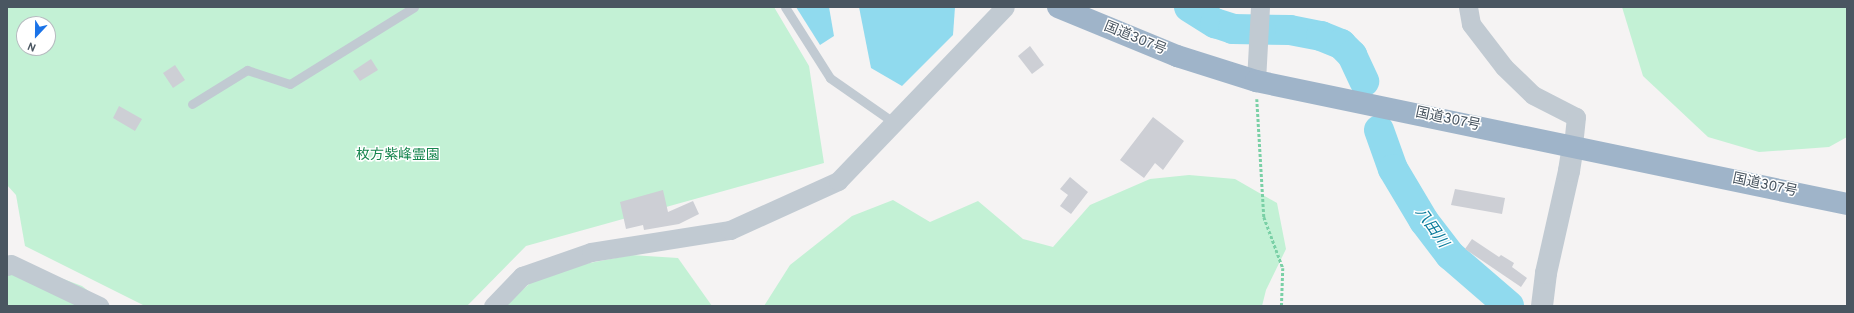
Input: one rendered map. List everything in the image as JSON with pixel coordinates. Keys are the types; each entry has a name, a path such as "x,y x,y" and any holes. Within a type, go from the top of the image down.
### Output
{"highway":[{"name":"国道307号","path":"1058,7 1177,56 1256,81 1847,204"}],"street":[{"path":"493,306 522,276 591,252 730,230 762,218 838,181 893,122 946,71 993,16 1005,7"},
{"path":"1256,81 1260,7"},
{"path":"1468,7 1471,24 1504,67 1533,94 1576,117 1566,189 1546,273 1542,306"},
{"path":"7,266 10,264 99,306"}],"lane":[{"path":"192,104 247,70 290,84 414,7"},
{"path":"785,7 830,78 893,122"}],"path":[{"path":"1256,81 1264,217 1283,268 1282,306"}],"green space":[{"name":"枚方紫峰霊園","path":"7,7 774,7 809,66 824,163 526,246 467,306 145,306 25,246 16,195 7,185"},
{"path":"1622,7 1847,7 1847,137 1829,147 1759,152 1708,137 1643,76"},
{"path":"1189,175 1235,179 1277,203 1286,249 1266,290 1262,306 764,306 790,265 852,216 893,200 930,222 978,201 1023,239 1053,247 1090,205 1150,179"},
{"path":"631,255 678,258 712,306 504,306 543,272"},
{"path":"7,258 82,286 108,306 7,306"}],"water":[{"path":"796,7 829,7 834,36 820,45"},
{"path":"859,7 955,7 953,35 902,86 871,68"}],"building":[{"path":"1030,46 1044,65 1032,74 1018,56"},
{"path":"371,59 378,70 360,81 353,71"},
{"path":"175,65 185,80 173,88 163,73"},
{"path":"119,106 142,119 135,131 113,118"},
{"path":"1153,117 1184,141 1163,170 1155,163 1144,178 1120,160"},
{"path":"1070,177 1088,192 1071,214 1060,206 1068,195 1060,189"},
{"path":"1455,189 1505,198 1502,214 1451,205"},
{"path":"663,190 668,212 693,201 699,214 679,224 644,230 643,225 626,229 620,202"},
{"path":"1472,239 1499,257 1501,255 1514,263 1512,267 1527,278 1521,287 1465,249"}],"waterway":[{"name":"八田川","path":"1189,7 1215,23 1233,29 1290,30 1321,36 1341,44 1352,55 1364,81"},
{"name":"八田川","path":"1379,130 1393,169 1424,221 1450,255 1509,306"}]}
